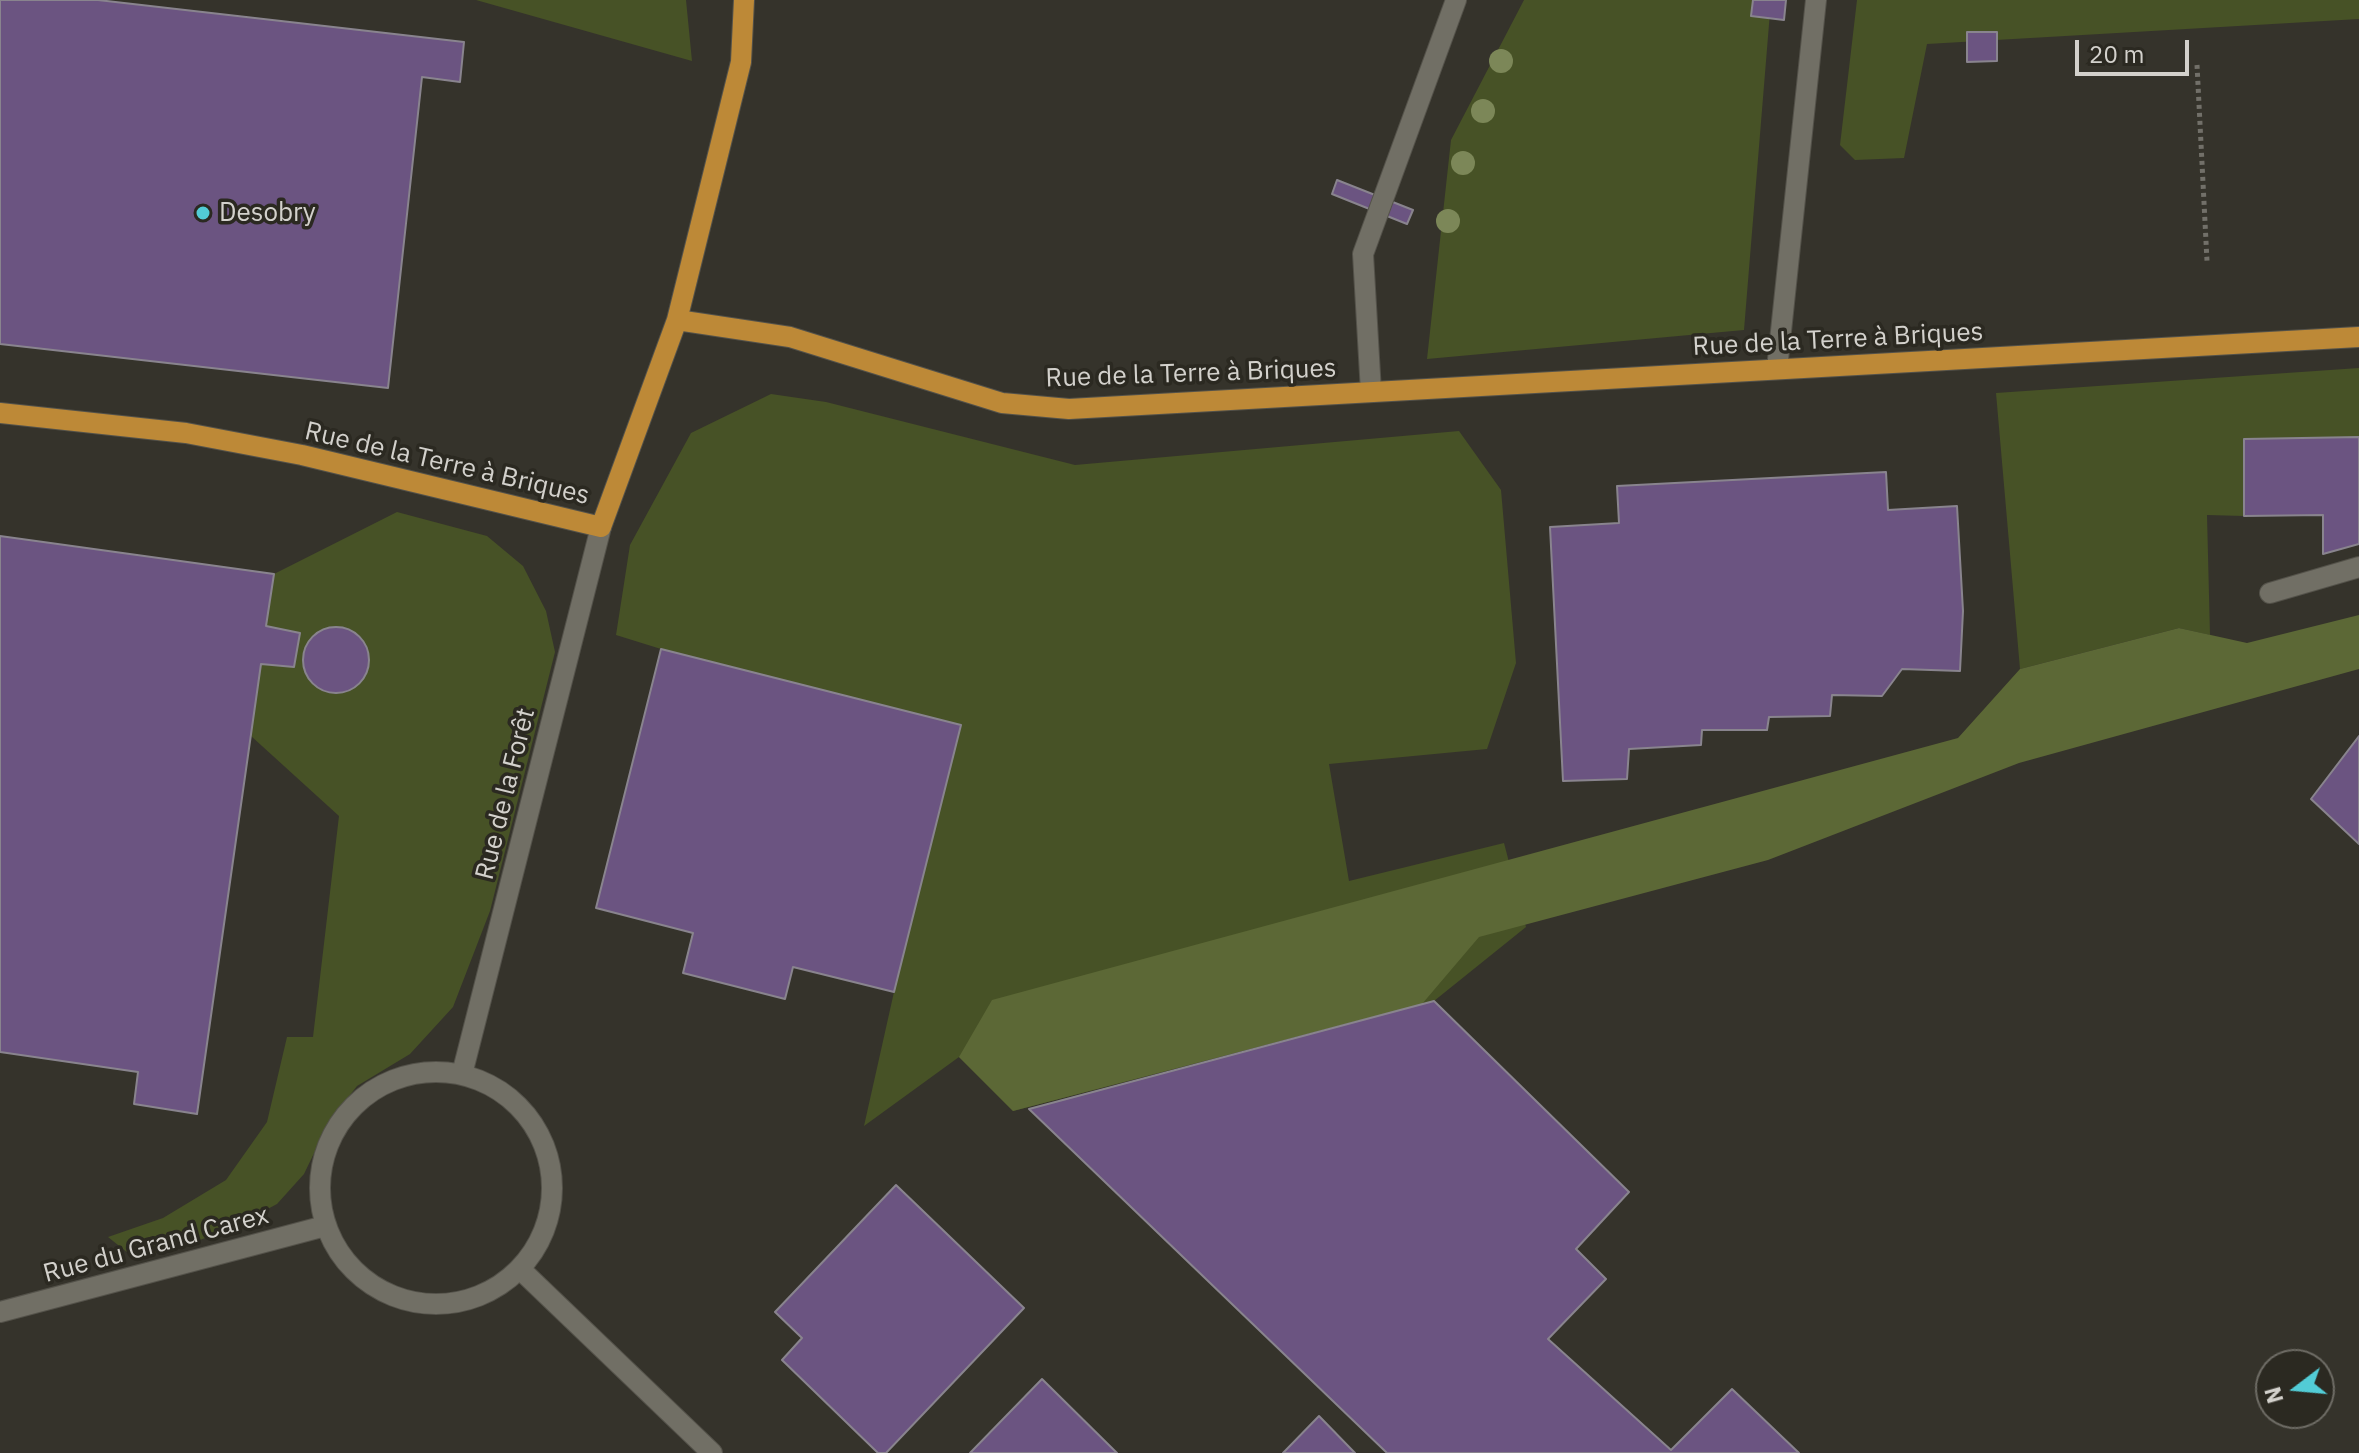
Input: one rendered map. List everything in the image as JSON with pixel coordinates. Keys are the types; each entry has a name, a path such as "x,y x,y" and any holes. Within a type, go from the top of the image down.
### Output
{"main road":[{"path":"677,320 741,62 744,0"},
{"name":"Rue de la Terre à Briques","path":"0,413 186,433 302,455 601,527 677,320 790,337 1002,403 1069,409 2359,337"}],"street":[{"path":"1371,392 1363,254 1456,0"},
{"path":"1777,369 1816,0"},
{"name":"Rue de la Forêt","path":"462,1074 601,527"},
{"path":"2270,593 2359,567"},
{"path":"426,1072 462,1074 494,1087 521,1109 541,1138 551,1172 551,1207 541,1240 520,1269 493,1290 462,1303 428,1305 394,1298 365,1281 341,1256 325,1226 319,1191 324,1156 338,1124 362,1098 392,1080 426,1072"},
{"name":"Rue du Grand Carex","path":"0,1312 325,1226"},
{"path":"520,1269 712,1453"}],"path":[{"path":"2197,65 2207,261"}],"green space":[{"path":"476,0 686,0 692,61"},
{"path":"1524,0 1771,0 1744,330 1427,359 1451,140"},
{"path":"1857,0 2359,0 2359,19 1927,44 1904,158 1855,160 1840,145"},
{"path":"2359,368 2359,437 2245,439 2244,516 2207,515 2210,635 2179,628 2020,669 1996,393"},
{"path":"771,394 826,402 1075,465 1459,431 1501,490 1516,663 1487,749 1329,764 1349,881 1504,843 1526,927 1434,1001 1013,1111 959,1057 864,1126 961,725 616,635 630,545 691,433"},
{"path":"397,512 487,536 523,566 546,611 555,652 490,911 453,1007 410,1054 357,1086 329,1122 304,1174 277,1204 230,1229 175,1249 133,1257 108,1237 163,1218 226,1180 267,1122 287,1037 313,1037 339,816 251,736 261,664 294,667 300,633 266,626 274,574"},
{"path":"2359,615 2359,669 2019,763 1768,860 1479,937 1422,1004 1013,1111 959,1057 992,1000 1958,738 2020,669 2179,628 2247,643"}],"building":[{"name":"Desobry","path":"0,0 98,0 464,42 460,82 422,77 388,388 0,344"},
{"path":"1753,0 1786,0 1784,20 1751,16"},
{"path":"1967,32 1997,32 1997,61 1967,62"},
{"path":"1337,180 1413,210 1407,224 1332,194"},
{"path":"2359,437 2359,544 2323,554 2323,515 2244,516 2244,439"},
{"path":"1886,472 1888,510 1957,506 1963,611 1960,671 1902,669 1882,696 1832,695 1830,716 1769,717 1767,730 1702,730 1701,745 1629,749 1627,779 1563,781 1550,527 1619,523 1617,486"},
{"path":"0,536 274,574 266,626 300,633 294,667 261,664 197,1114 134,1104 138,1072 0,1052"},
{"path":"329,627 343,627 355,632 364,641 369,660 367,673 360,684 343,693 329,693 317,688 308,679 303,667 303,653 308,641 317,632"},
{"path":"661,649 961,725 894,992 793,967 785,999 683,973 693,933 596,908"},
{"path":"2359,736 2359,844 2311,799"},
{"path":"1434,1001 1629,1192 1576,1249 1606,1279 1548,1339 1671,1450 1732,1389 1799,1453 1387,1453 1029,1109"},
{"path":"896,1185 1024,1308 886,1453 878,1453 782,1360 802,1338 775,1312"},
{"path":"1042,1379 1117,1453 970,1453"},
{"path":"1319,1416 1355,1453 1283,1453"}],"place":[{"name":"Desobry","path":"203,213"}]}
